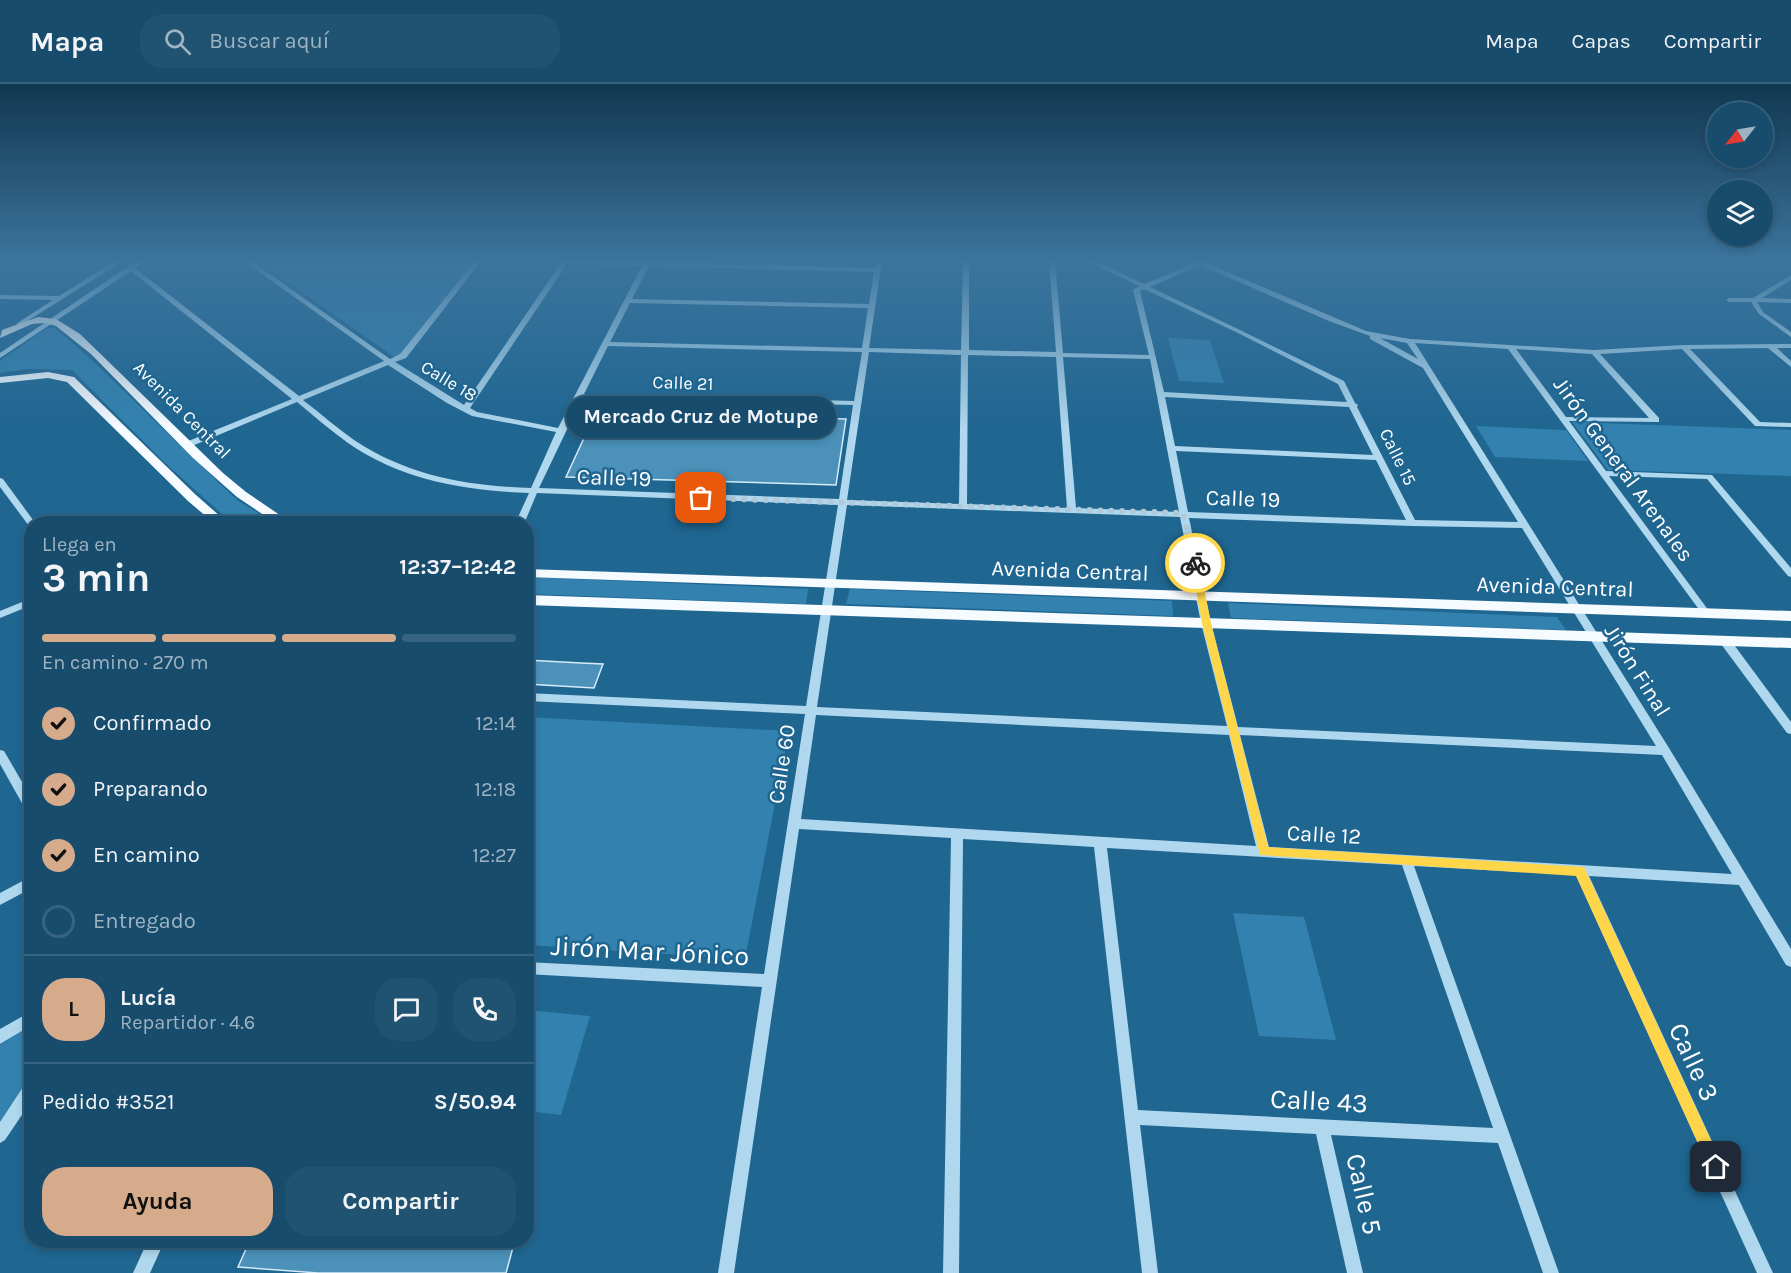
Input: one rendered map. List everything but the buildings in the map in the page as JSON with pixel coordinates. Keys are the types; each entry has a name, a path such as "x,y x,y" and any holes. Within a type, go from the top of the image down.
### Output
{"main road":[{"path":"0,335 19,324 52,321"},
{"name":"Avenida Central","path":"52,321 90,348 235,491 272,516"},
{"path":"0,380 48,375 70,379 208,516"},
{"name":"Avenida Central","path":"534,573 1791,616"},
{"path":"534,600 1791,643"}],"street":[{"path":"19,324 31,316"},
{"path":"0,356 59,316"},
{"name":"Calle 19","path":"192,316 352,442 386,461 432,479 488,489 1412,523 1524,525"},
{"name":"Calle 18","path":"325,316 391,363 475,414 505,422 561,431"},
{"path":"189,444 391,363 403,356 434,316"},
{"path":"465,409 528,316"},
{"path":"523,516 561,431 621,316"},
{"name":"Calle 60","path":"726,1273 872,316"},
{"path":"963,505 965,316"},
{"path":"1056,316 1072,509"},
{"path":"1143,316 1153,357 1183,513 1203,596 1206,623 1264,852"},
{"name":"Calle 15","path":"1208,316 1334,377 1341,383 1412,523"},
{"path":"1325,316 1364,333 1425,366"},
{"path":"1766,316 1791,335"},
{"path":"1364,333 1410,341 1594,352 1684,347 1791,346"},
{"name":"Jirón Final","path":"1410,341 1665,751 1791,962"},
{"path":"606,344 1153,357"},
{"path":"1770,346 1791,365"},
{"path":"1684,347 1758,424 1791,425"},
{"name":"Jirón General Arenales","path":"1511,348 1706,613"},
{"path":"1562,418 1656,420 1594,352"},
{"path":"1160,394 1354,405"},
{"name":"Calle 21","path":"579,396 858,403"},
{"path":"1170,448 1380,458"},
{"path":"1603,473 1709,477 1791,574"},
{"path":"0,481 26,516"},
{"path":"0,615 24,604"},
{"path":"1725,641 1791,730"},
{"path":"534,698 1665,751"},
{"path":"0,754 24,797"},
{"name":"Calle 12","path":"794,824 1743,880"},
{"path":"951,1273 957,834"},
{"path":"1100,842 1150,1273"},
{"path":"1406,860 1551,1273"},
{"name":"Calle 3","path":"1580,871 1765,1273"},
{"path":"0,899 24,886"},
{"name":"Jirón Mar Jónico","path":"534,968 771,981"},
{"path":"0,1037 24,1022"},
{"path":"0,1135 24,1098"},
{"name":"Calle 43","path":"1133,1117 1503,1136"},
{"name":"Calle 5","path":"1322,1126 1355,1273"},
{"path":"141,1273 153,1248"}],"shaded area":[{"path":"337,316 430,316 398,356 394,357"},
{"path":"47,328 55,328 94,362 237,500 263,516 224,516 164,462 72,370 28,369 0,373 0,361"},
{"path":"1168,338 1210,340 1224,383 1179,381"},
{"path":"1572,422 1791,430 1791,476 1608,470"},
{"path":"1476,426 1566,430 1588,461 1495,457"},
{"path":"534,577 808,589 806,604 534,594"},
{"path":"850,589 1172,601 1173,616 846,604"},
{"path":"1228,603 1557,617 1566,630 1231,618"},
{"path":"534,717 789,731 745,959 534,945"},
{"path":"1233,913 1304,917 1336,1040 1259,1036"},
{"path":"534,1011 590,1016 561,1115 534,1112"},
{"path":"24,1030 24,1097 0,1135 0,1045"}],"way so far":[{"path":"701,498 1183,513 1195,563"}],"place":[{"name":"Mercado Cruz de Motupe","path":"701,498"}],"route":[{"path":"1195,563 1203,596 1206,623 1264,852 1580,871 1716,1167"}]}
